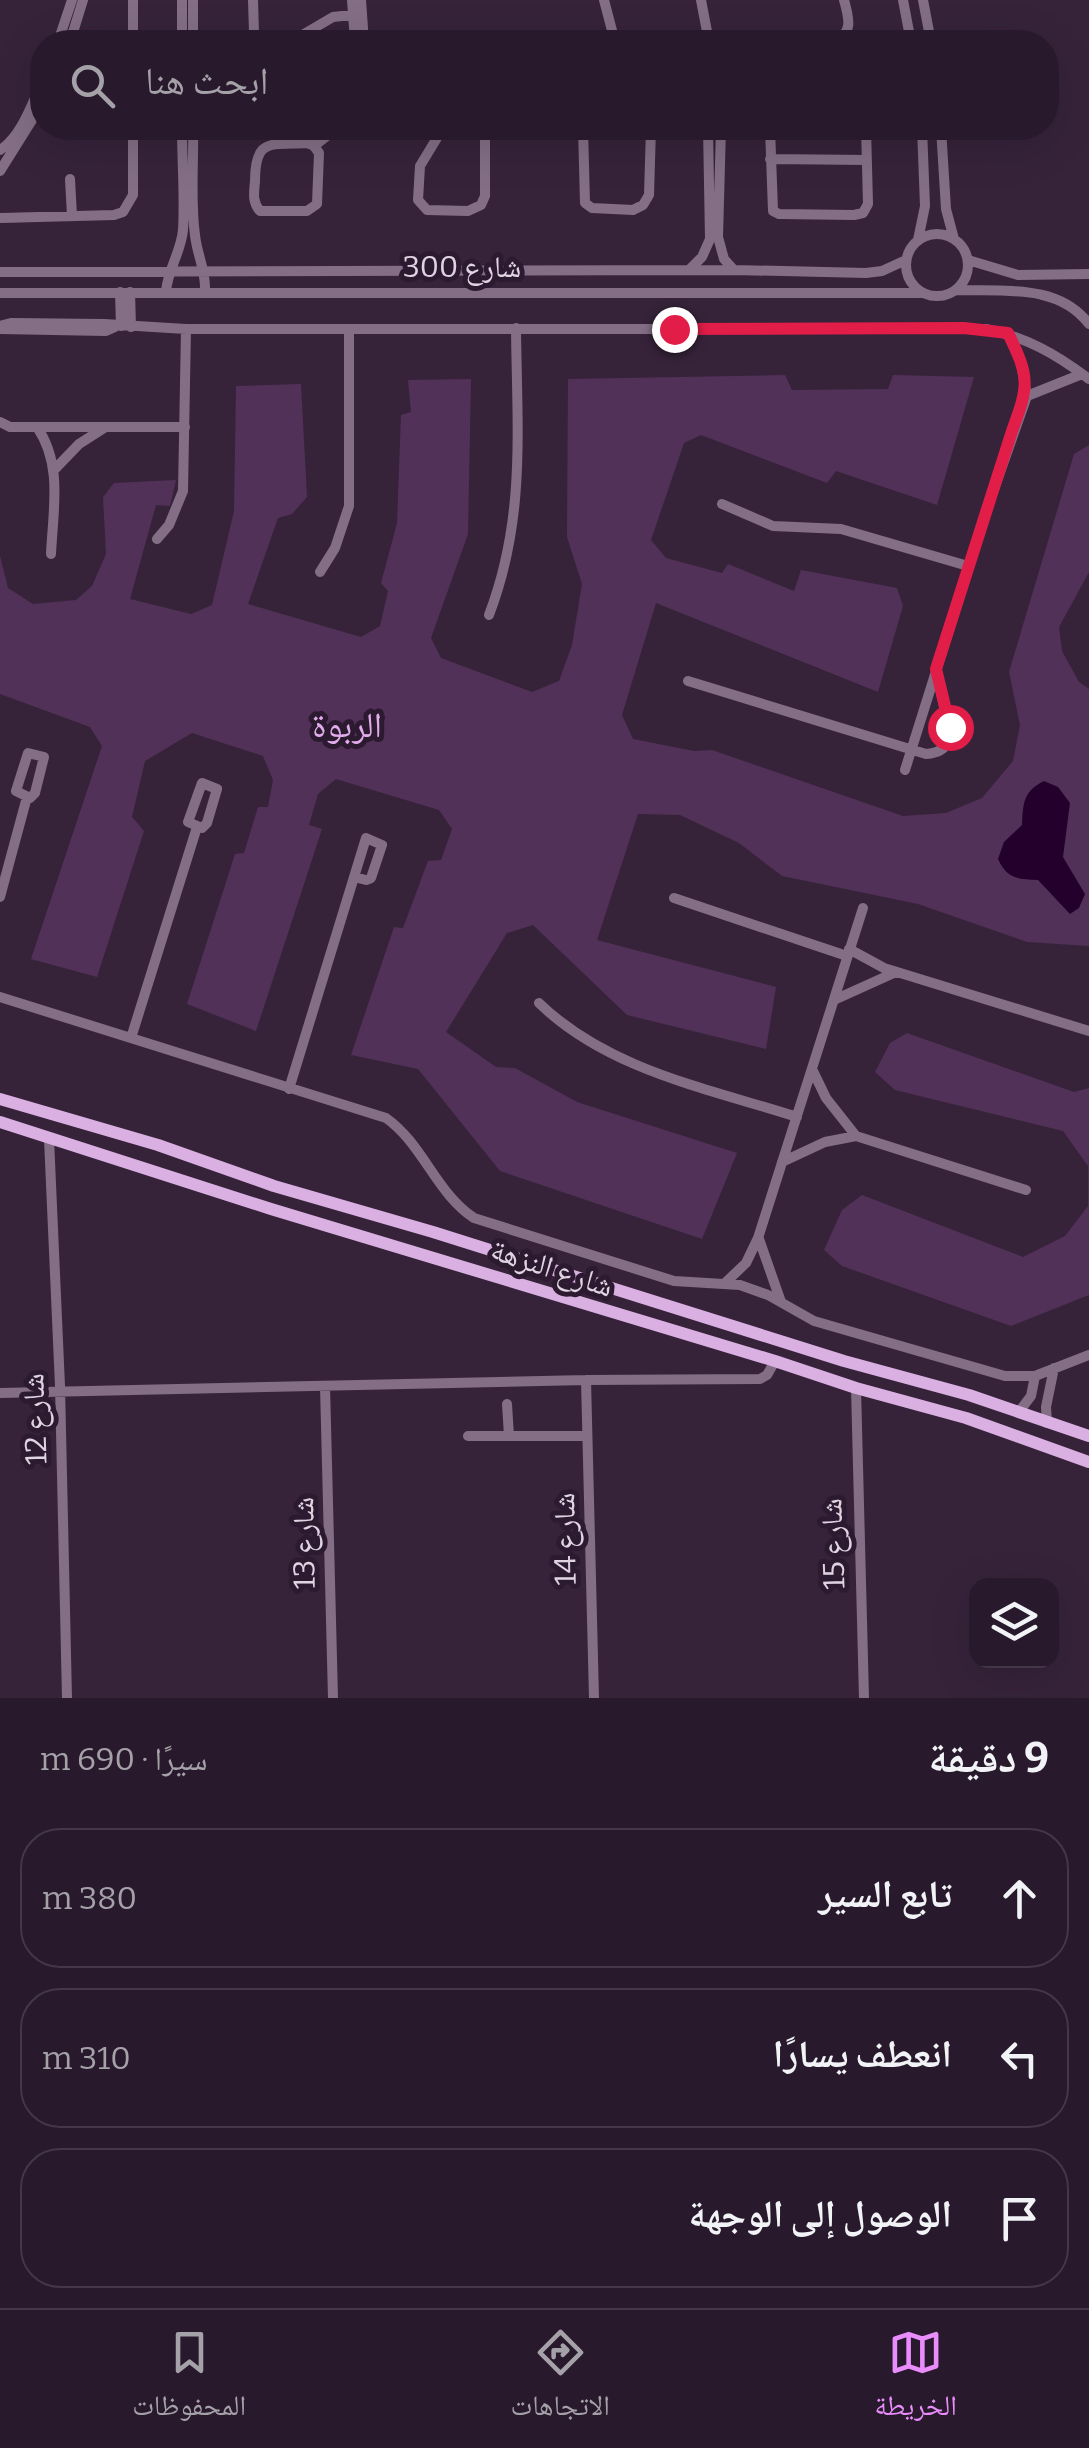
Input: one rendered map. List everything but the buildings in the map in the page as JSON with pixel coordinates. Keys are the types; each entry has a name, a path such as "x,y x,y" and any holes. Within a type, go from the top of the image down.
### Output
{"main road":[{"name":"شارع النزهة","path":"0,1099 915,1383 969,1395 1089,1436"},
{"name":"شارع النزهة","path":"0,1122 856,1388 966,1418 1089,1462"},
{"path":"118,1161 124,1148 119,1134"},
{"path":"151,1171 147,1153 158,1145"},
{"path":"720,1344 727,1338 726,1324"},
{"path":"752,1354 751,1340 759,1334"}],"street":[{"path":"62,30 72,0"},
{"path":"73,30 82,0"},
{"path":"133,0 133,30"},
{"path":"182,0 182,30"},
{"path":"193,0 193,30"},
{"path":"253,0 254,30"},
{"path":"352,0 361,30"},
{"path":"355,30 361,0"},
{"path":"604,0 612,30"},
{"path":"844,0 848,30"},
{"path":"904,0 908,30"},
{"path":"923,0 929,30"},
{"path":"708,2 711,30"},
{"path":"309,30 324,21 356,14"},
{"path":"0,171 30,105"},
{"path":"7,150 30,120"},
{"path":"0,217 119,214 130,204 133,140"},
{"path":"166,291 168,272 183,230 182,140"},
{"path":"193,140 196,244 206,272 205,290"},
{"path":"314,146 322,140"},
{"path":"436,140 420,166 418,200 427,210 468,211 481,205 484,196 485,140"},
{"path":"582,140 585,203 592,208 633,210 644,205 650,195 651,140"},
{"path":"688,270 706,251 710,239 708,140"},
{"path":"721,140 718,237 720,252 734,270"},
{"path":"770,140 770,204 776,213 854,215 863,212 868,204 866,140"},
{"path":"922,140 924,211 917,242 906,260 908,276 923,293 943,296 956,290 1044,294 1070,304 1089,324"},
{"path":"943,140 946,201 954,239"},
{"path":"307,142 314,146 319,157 319,197 315,206 307,211 269,213 257,209 255,161 260,150 271,145 307,142"},
{"path":"770,160 867,160"},
{"path":"70,178 72,216"},
{"path":"924,211 936,215 946,201"},
{"path":"917,242 931,234 954,239 964,248 968,260 966,277 956,290"},
{"path":"179,247 193,248 196,244"},
{"path":"706,251 720,252"},
{"path":"0,260 6,272"},
{"name":"شارع 300","path":"6,272 882,270 906,260"},
{"path":"968,260 1018,274 1089,274"},
{"path":"882,270 889,278 890,293"},
{"path":"563,271 560,281 574,292"},
{"path":"531,272 544,281 540,292"},
{"path":"122,327 125,292"},
{"name":"شارع 300","path":"0,293 923,293"},
{"path":"0,328 67,324 186,329 964,328 1008,333 1047,349 1086,376"},
{"path":"320,572 335,548 349,506 349,328"},
{"path":"489,615 505,569 515,522 516,328"},
{"path":"157,539 178,509 183,491 186,329"},
{"path":"905,770 968,566 1027,396 1021,363 1008,333"},
{"path":"1027,396 1086,376"},
{"path":"0,422 37,427 185,428"},
{"path":"37,427 49,447 55,469 51,554"},
{"path":"55,469 79,444 107,427"},
{"path":"722,504 773,526 841,528 968,566"},
{"path":"688,682 912,750 937,753 950,738 936,669"},
{"path":"0,897 28,797"},
{"path":"131,1038 196,827"},
{"path":"289,1090 354,878"},
{"path":"674,898 1089,1031"},
{"path":"726,1282 746,1263 758,1238 862,908"},
{"path":"833,1000 897,972"},
{"path":"0,998 386,1118 410,1139 450,1197 474,1218 674,1281 726,1282 754,1289 814,1321 1005,1376 1035,1376 1089,1355"},
{"path":"539,1003 578,1036 622,1060 797,1116"},
{"path":"812,1069 835,1112 856,1136"},
{"path":"782,1162 810,1147 856,1136 1026,1190"},
{"name":"شارع 12","path":"49,1139 67,1698"},
{"path":"758,1238 780,1302"},
{"path":"0,1393 760,1379 775,1360"},
{"path":"1047,1423 1046,1407 1054,1368"},
{"path":"1018,1413 1031,1396 1035,1376"},
{"name":"شارع 14","path":"586,1380 594,1698"},
{"name":"شارع 13","path":"326,1386 334,1698"},
{"name":"شارع 15","path":"856,1388 864,1698"},
{"path":"507,1404 510,1436"},
{"path":"468,1436 587,1432"}],"shaded area":[{"path":"785,375 792,390 888,389 893,375 974,377 937,505 836,471 827,483 701,435 684,443 651,540 666,558 722,573 728,564 794,591 801,570 897,588 903,606 878,692 656,603 622,715 633,739 694,751 712,750 903,816 946,813 982,798 1013,761 1020,725 1009,672 1074,454 1089,445 1089,572 1059,627 1062,651 1079,682 1089,689 1089,946 1027,942 918,904 782,876 739,843 680,815 638,814 597,940 776,987 766,1049 627,1015 533,925 507,933 446,1032 496,1067 515,1068 577,1102 737,1153 702,1239 500,1171 418,1069 351,1055 394,927 403,928 428,861 441,860 452,829 439,810 336,779 318,794 309,825 322,829 256,1031 187,1004 235,854 244,853 258,807 268,807 273,780 263,756 192,733 145,761 132,817 144,831 97,977 31,959 102,746 90,727 0,694 0,556 8,588 33,604 76,600 92,586 106,554 103,497 114,483 176,480 170,506 156,505 130,599 191,614 212,605 234,511 236,386 301,384 307,497 292,514 278,518 248,604 361,637 380,626 388,591 381,583 397,523 401,415 411,412 408,380 471,379 468,534 431,638 441,658 532,692 559,681 572,645 582,584 567,537 568,379"},
{"path":"1044,781 1058,787 1070,803 1063,857 1085,894 1079,908 1070,914 1038,880 1014,877 998,859 1004,842 1022,825 1028,794"},
{"path":"907,1033 1074,1092 1089,1088 1089,1295 1011,1326 842,1266 824,1250 842,1210 862,1195 1023,1257 1065,1236 1088,1206 1088,1166 1063,1131 895,1090 875,1072 890,1043"}],"district":[{"name":"الربوة","path":"347,725"}],"route":[{"path":"674,329 986,328 1008,333 1021,363 1027,396 1012,431 936,669 950,727"}]}
